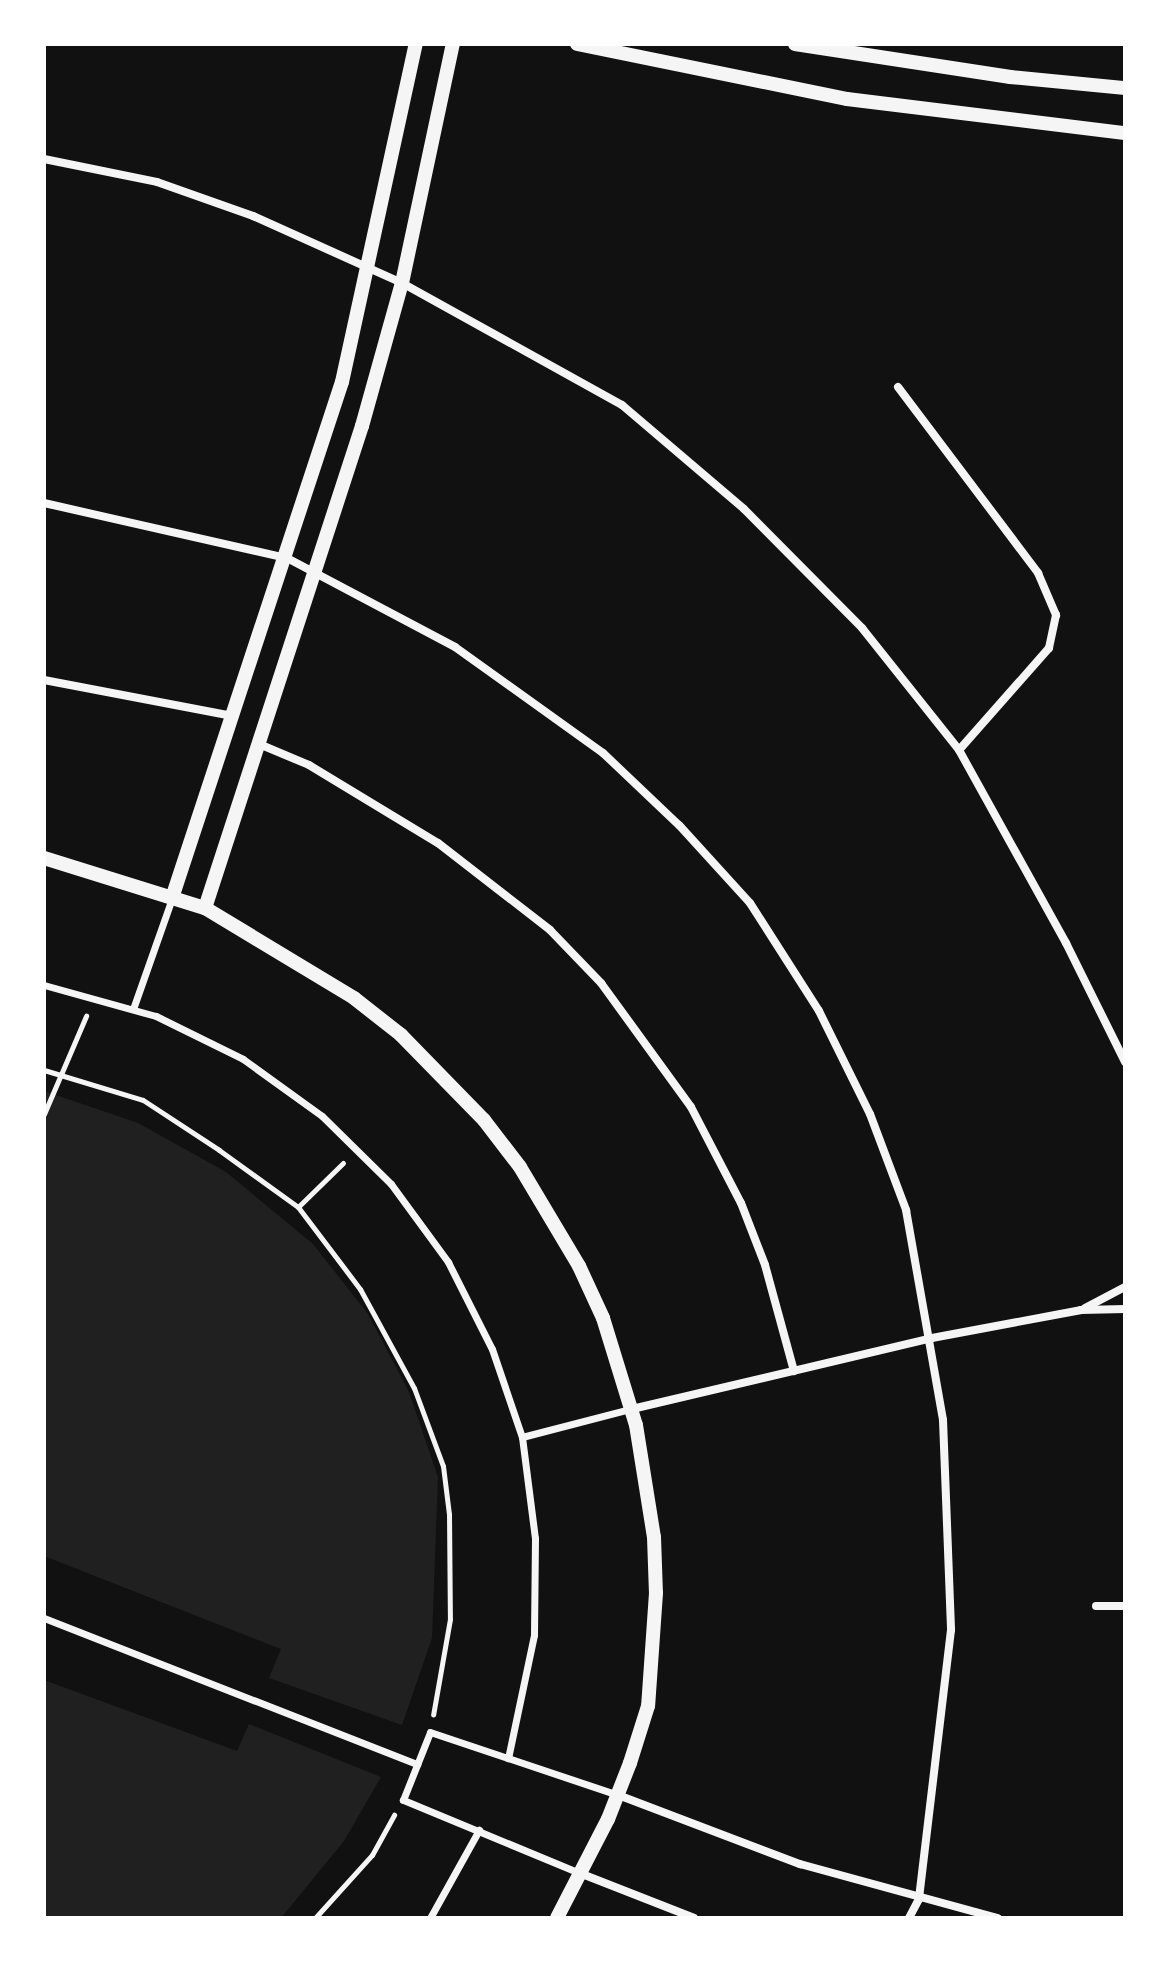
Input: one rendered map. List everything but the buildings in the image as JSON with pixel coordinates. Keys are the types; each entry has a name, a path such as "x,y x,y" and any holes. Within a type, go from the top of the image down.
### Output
{"street":[{"path":"133,1009 287,558 342,382 371,269 416,44"},
{"path":"205,908 318,571 402,283 453,44"},
{"path":"577,44 847,99 1125,133"},
{"path":"795,44 1010,77 1125,88"},
{"path":"44,159 157,182 253,216 402,283 622,405 744,509 862,628 959,750 1066,943 1125,1062"},
{"path":"898,387 1038,573 1056,615 1049,648 959,750"},
{"path":"44,503 287,558 318,571 455,647 603,753 750,903 819,1011 870,1114 906,1210 932,1338 949,1495 951,1630 919,1899 909,1918"},
{"path":"44,680 233,716"},
{"path":"259,744 309,765 438,843 550,930 601,983 691,1107 741,1203 765,1265 794,1371"},
{"path":"44,858 205,908 354,998 401,1035 484,1120 520,1167 579,1266 603,1318 632,1409 654,1537 656,1607 648,1706 618,1795 582,1874 557,1918"},
{"path":"44,985 133,1009 243,1059 322,1116 391,1184 448,1262 492,1349 522,1437 535,1538 534,1635 508,1758"},
{"path":"1081,1310 1125,1287"},
{"path":"522,1437 932,1338 1081,1310 1125,1309"},
{"path":"1096,1606 1125,1606"},
{"path":"44,1618 417,1764"},
{"path":"694,1918 403,1800 430,1732 618,1795 800,1864 919,1899 998,1918"},
{"path":"430,1918 479,1830"}],"path":[{"path":"44,1114 94,997"},
{"path":"44,1070 61,1072 143,1100 298,1207 360,1289 414,1388 443,1466 449,1514 450,1619 430,1732"},
{"path":"298,1207 356,1150"},
{"path":"315,1918 372,1855 403,1800"}],"shaded area":[{"path":"44,1091 138,1123 226,1172 313,1244 368,1314 409,1392 438,1477 432,1638 402,1725 269,1678 281,1649 44,1556"},
{"path":"44,1680 237,1751 249,1724 381,1777 344,1841 281,1918 44,1918"}]}
